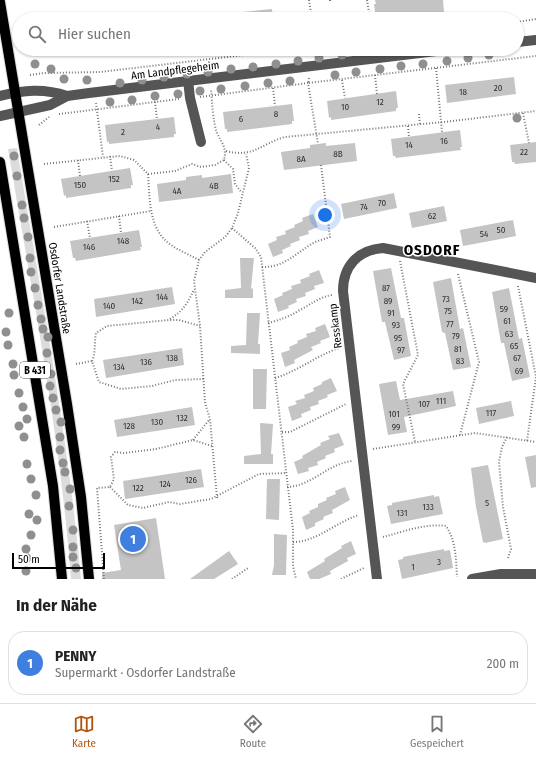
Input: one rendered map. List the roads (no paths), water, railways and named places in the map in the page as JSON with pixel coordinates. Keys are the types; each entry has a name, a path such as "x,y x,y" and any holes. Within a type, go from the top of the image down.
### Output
{"main road":[{"name":"Osdorfer Landstraße","path":"0,2 20,112 78,481 89,579"},
{"name":"B 431","path":"0,162 53,486 62,579"}],"street":[{"path":"524,41 536,40"},
{"name":"Am Landpflegeheim","path":"0,116 50,105 67,96 394,56"},
{"path":"188,80 190,98 201,142"},
{"name":"Am Landpflegeheim","path":"0,96 16,92 45,90 67,96"},
{"name":"Resskamp","path":"377,579 343,291 344,276 349,265 356,256 367,250 383,248 536,278"},
{"path":"472,579 501,574 536,574"}],"place":[{"name":"PENNY","path":"133,539"}],"district":[{"name":"OSDORF","path":"432,250"}]}
